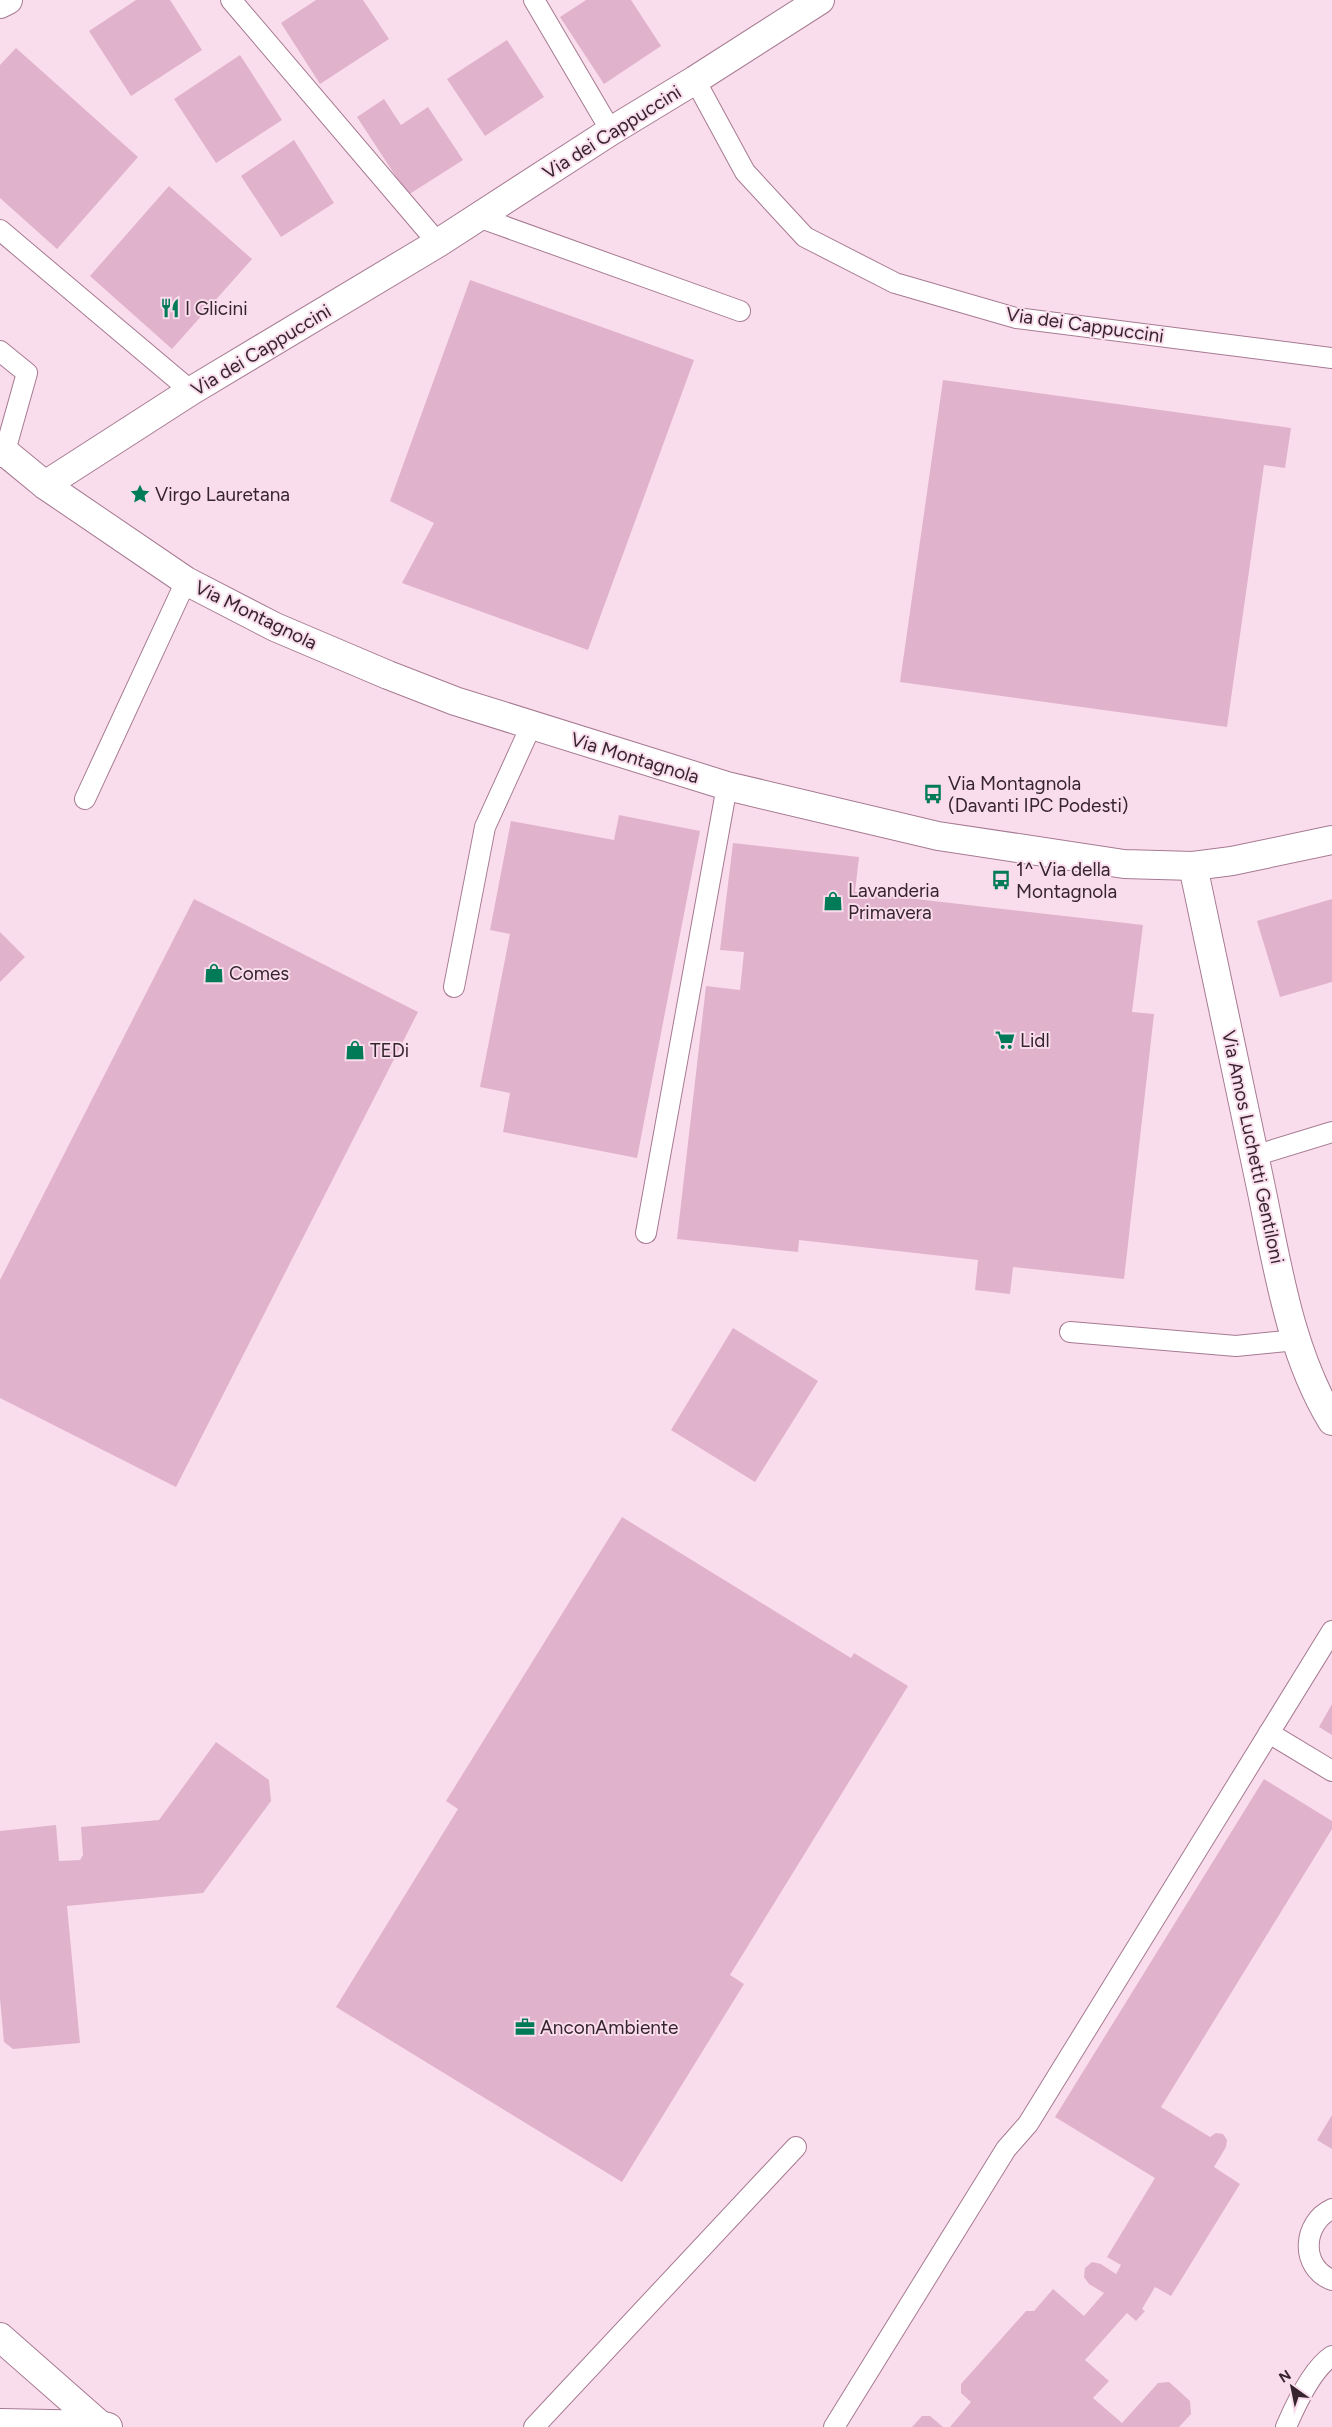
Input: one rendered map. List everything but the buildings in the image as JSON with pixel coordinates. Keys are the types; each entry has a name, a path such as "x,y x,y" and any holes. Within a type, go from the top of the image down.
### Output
{"street":[{"path":"0,4 8,0"},
{"name":"Via dei Cappuccini","path":"45,485 191,391 478,218 611,131 820,0"},
{"name":"Via Montagnola","path":"2,452 45,485 186,581 275,627 379,672 455,701 727,786 938,836 1124,864 1193,866 1232,862 1332,840"},
{"name":"Via Amos Luchetti Gentiloni","path":"1193,866 1254,1156 1296,1340 1323,1406 1332,1421"},
{"path":"0,2337 105,2426"},
{"path":"0,2424 105,2426"}],"lane":[{"path":"231,0 438,243"},
{"path":"534,0 611,131"},
{"name":"Via dei Cappuccini","path":"695,80 745,172 805,237 895,283 1016,318 1332,358"},
{"path":"478,218 740,311"},
{"path":"0,230 191,391"},
{"path":"0,351 27,373 2,452"},
{"path":"85,800 186,581"},
{"path":"454,987 485,827 531,726"},
{"path":"646,1233 727,786"},
{"path":"1254,1156 1332,1132"},
{"path":"1070,1332 1236,1346 1296,1340"},
{"path":"834,2427 1006,2148 1028,2124 1332,1631"},
{"path":"1269,1733 1332,1772"},
{"path":"534,2427 796,2147"},
{"path":"1332,2208 1324,2212 1313,2224 1308,2238 1309,2253 1315,2267 1332,2280"},
{"path":"1286,2427 1295,2408 1324,2361 1332,2356"}],"place":[{"name":"I Glicini","path":"170,308"},
{"name":"Virgo Lauretana","path":"140,494"},
{"name":"Via Montagnola (Davanti IPC Podesti)","path":"933,794"},
{"name":"1^ Via della Montagnola","path":"1001,880"},
{"name":"Lavanderia Primavera","path":"833,901"},
{"name":"Comes","path":"214,973"},
{"name":"Lidl","path":"1005,1040"},
{"name":"TEDi","path":"355,1050"},
{"name":"AnconAmbiente","path":"525,2027"}]}
